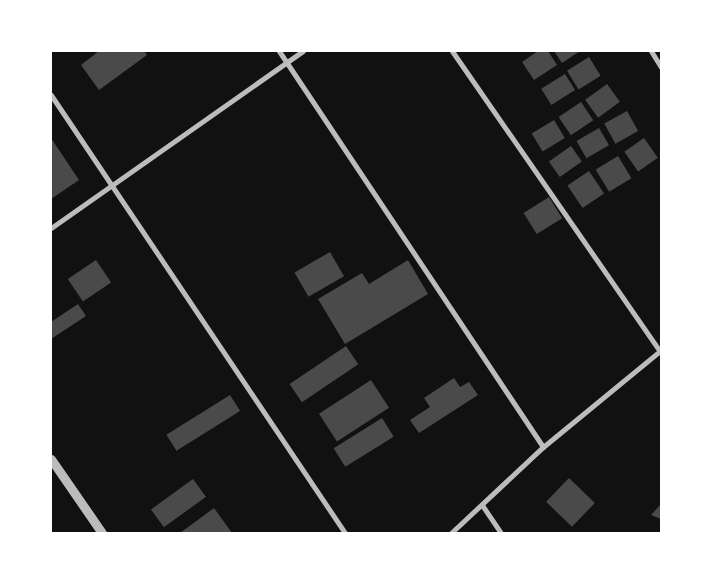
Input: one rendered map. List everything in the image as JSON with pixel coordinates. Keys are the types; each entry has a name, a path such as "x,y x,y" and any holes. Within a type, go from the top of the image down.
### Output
{"street":[{"path":"279,51 544,448"},
{"path":"51,228 254,89 286,62 303,51"},
{"path":"451,533 544,448 660,350 452,51"},
{"path":"651,51 661,67"},
{"path":"51,95 345,533"},
{"path":"51,459 102,533"},
{"path":"482,505 501,533"}],"building":[{"path":"99,51 144,51 147,55 99,90 81,65"},
{"path":"538,51 548,51 557,65 534,80 522,62"},
{"path":"554,51 580,51 562,63"},
{"path":"589,57 601,76 579,89 567,71"},
{"path":"565,74 575,90 551,105 541,89"},
{"path":"607,84 620,102 598,118 585,100"},
{"path":"581,102 593,120 571,135 559,117"},
{"path":"627,111 638,131 615,144 604,124"},
{"path":"554,120 565,138 543,151 532,133"},
{"path":"599,128 609,145 586,158 576,141"},
{"path":"51,138 79,180 51,199"},
{"path":"644,138 658,158 638,171 624,152"},
{"path":"571,146 582,162 560,177 549,161"},
{"path":"618,156 631,178 609,192 596,169"},
{"path":"589,171 604,193 583,208 567,186"},
{"path":"549,197 562,218 537,234 524,213"},
{"path":"330,252 344,276 308,297 294,272"},
{"path":"96,260 111,282 83,301 68,279"},
{"path":"408,260 428,294 345,344 318,299 362,273 369,284"},
{"path":"78,304 86,316 51,339 51,322"},
{"path":"346,346 358,364 302,402 290,384"},
{"path":"454,378 460,387 469,382 478,395 419,433 410,420 430,407 424,398"},
{"path":"371,380 389,408 337,441 319,414"},
{"path":"230,395 240,411 176,451 166,435"},
{"path":"382,418 394,437 345,467 334,448"},
{"path":"569,478 595,503 572,527 546,502"},
{"path":"193,479 206,497 164,527 151,510"},
{"path":"661,504 661,519 651,515"},
{"path":"214,508 232,533 180,533"}]}
